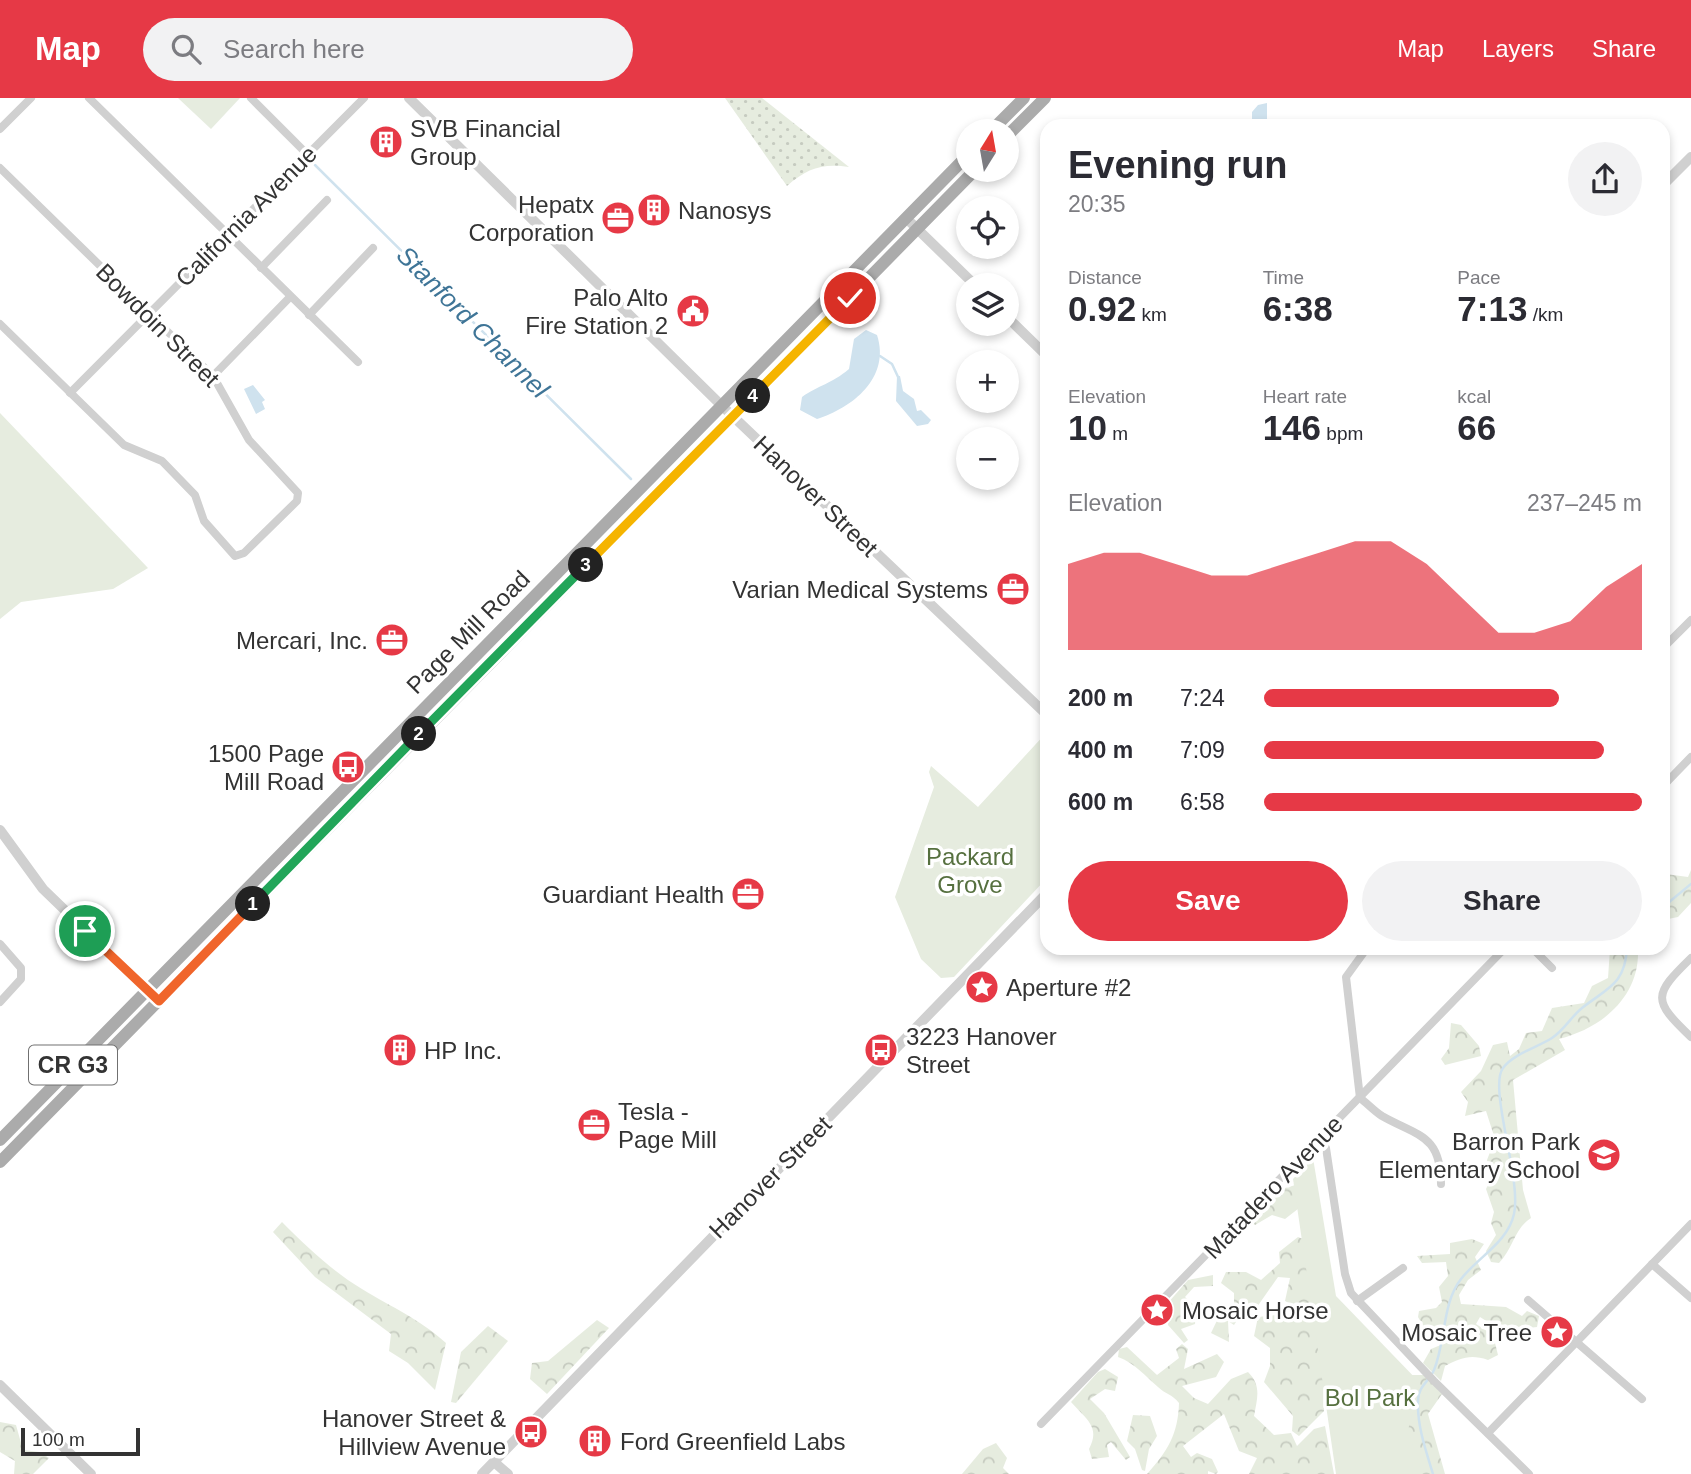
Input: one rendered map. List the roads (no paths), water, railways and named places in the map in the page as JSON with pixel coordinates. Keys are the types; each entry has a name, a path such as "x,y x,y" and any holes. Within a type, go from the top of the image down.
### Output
{"main road":[{"path":"1003,119 1024,98"},
{"path":"1019,124 1045,98"},
{"name":"Page Mill Road","path":"0,1139 720,404 956,167"},
{"name":"Page Mill Road","path":"0,1162 963,182"},
{"path":"431,722 432,698"}],"street":[{"path":"0,129 31,98"},
{"path":"89,98 358,362"},
{"path":"251,98 307,155"},
{"name":"California Avenue","path":"70,393 364,98"},
{"name":"Hanover Street","path":"409,98 733,417 1040,708"},
{"path":"1670,178 1691,157"},
{"name":"Bowdoin Street","path":"0,168 213,376 249,440 292,483 298,496 239,556 230,553 204,521 199,500 162,461 124,445 70,393"},
{"path":"261,268 327,200"},
{"path":"906,218 963,273"},
{"path":"309,315 373,248"},
{"path":"213,376 290,297"},
{"path":"0,324 70,393"},
{"path":"1019,329 1040,349"},
{"path":"1670,641 1691,620"},
{"path":"1670,779 1691,757"},
{"path":"0,830 43,889 159,1001"},
{"name":"Hanover Street","path":"482,1474 1040,900"},
{"path":"0,944 21,968 21,979 0,1002"},
{"path":"1361,955 1349,969 1346,984 1360,1098 1380,1115 1420,1133 1429,1141 1441,1164 1441,1184"},
{"name":"Matadero Avenue","path":"1041,1424 1498,955"},
{"path":"1539,955 1552,968"},
{"path":"1691,958 1667,981 1662,996 1667,1015 1691,1037"},
{"path":"1320,1138 1326,1148 1345,1274 1357,1301 1425,1373 1529,1474"},
{"path":"1488,1433 1691,1224"},
{"path":"1652,1264 1691,1298"},
{"path":"1357,1301 1403,1268"},
{"path":"1528,1300 1642,1399"},
{"path":"0,1385 90,1474"},
{"path":"494,1462 508,1474"}],"water":[{"path":"1267,103 1267,119 1252,119 1252,112 1258,105"},
{"path":"866,330 877,335 880,351 873,378 865,389 843,407 817,419 800,410 802,397 849,369 854,339"},
{"path":"897,376 900,376 903,391 914,399 917,411 921,410 931,420 928,424 917,426 896,401"},
{"path":"253,385 265,400 262,402 265,409 256,414 244,389"}],"waterway":[{"name":"Stanford Channel","path":"315,165 631,479"},
{"path":"880,356 892,364 899,379"},
{"path":"1670,901 1691,884"},
{"path":"1433,1474 1419,1420 1420,1392 1438,1359 1447,1311 1455,1289 1468,1271 1506,1233 1514,1214 1514,1179 1500,1094 1499,1079 1503,1068 1519,1055 1556,1035 1582,1008 1607,990 1623,970 1626,955"}],"place":[{"name":"SVB Financial Group","path":"386,142"},
{"name":"Nanosys","path":"654,210"},
{"name":"Hepatx Corporation","path":"618,218"},
{"name":"Palo Alto Fire Station 2","path":"693,311"},
{"name":"Varian Medical Systems","path":"1013,589"},
{"name":"Mercari, Inc.","path":"392,640"},
{"name":"1500 Page Mill Road","path":"348,767"},
{"name":"Guardiant Health","path":"748,894"},
{"name":"Aperture #2","path":"982,987"},
{"name":"HP Inc.","path":"400,1050"},
{"name":"3223 Hanover Street","path":"881,1050"},
{"name":"Tesla - Page Mill","path":"594,1125"},
{"name":"Barron Park Elementary School","path":"1604,1155"},
{"name":"Mosaic Horse","path":"1157,1310"},
{"name":"Mosaic Tree","path":"1557,1332"},
{"name":"Hanover Street & Hillview Avenue","path":"531,1432"},
{"name":"Ford Greenfield Labs","path":"595,1441"}],"park label":[{"name":"Packard Grove","path":"970,870"},
{"name":"Bol Park","path":"1370,1397"}]}
